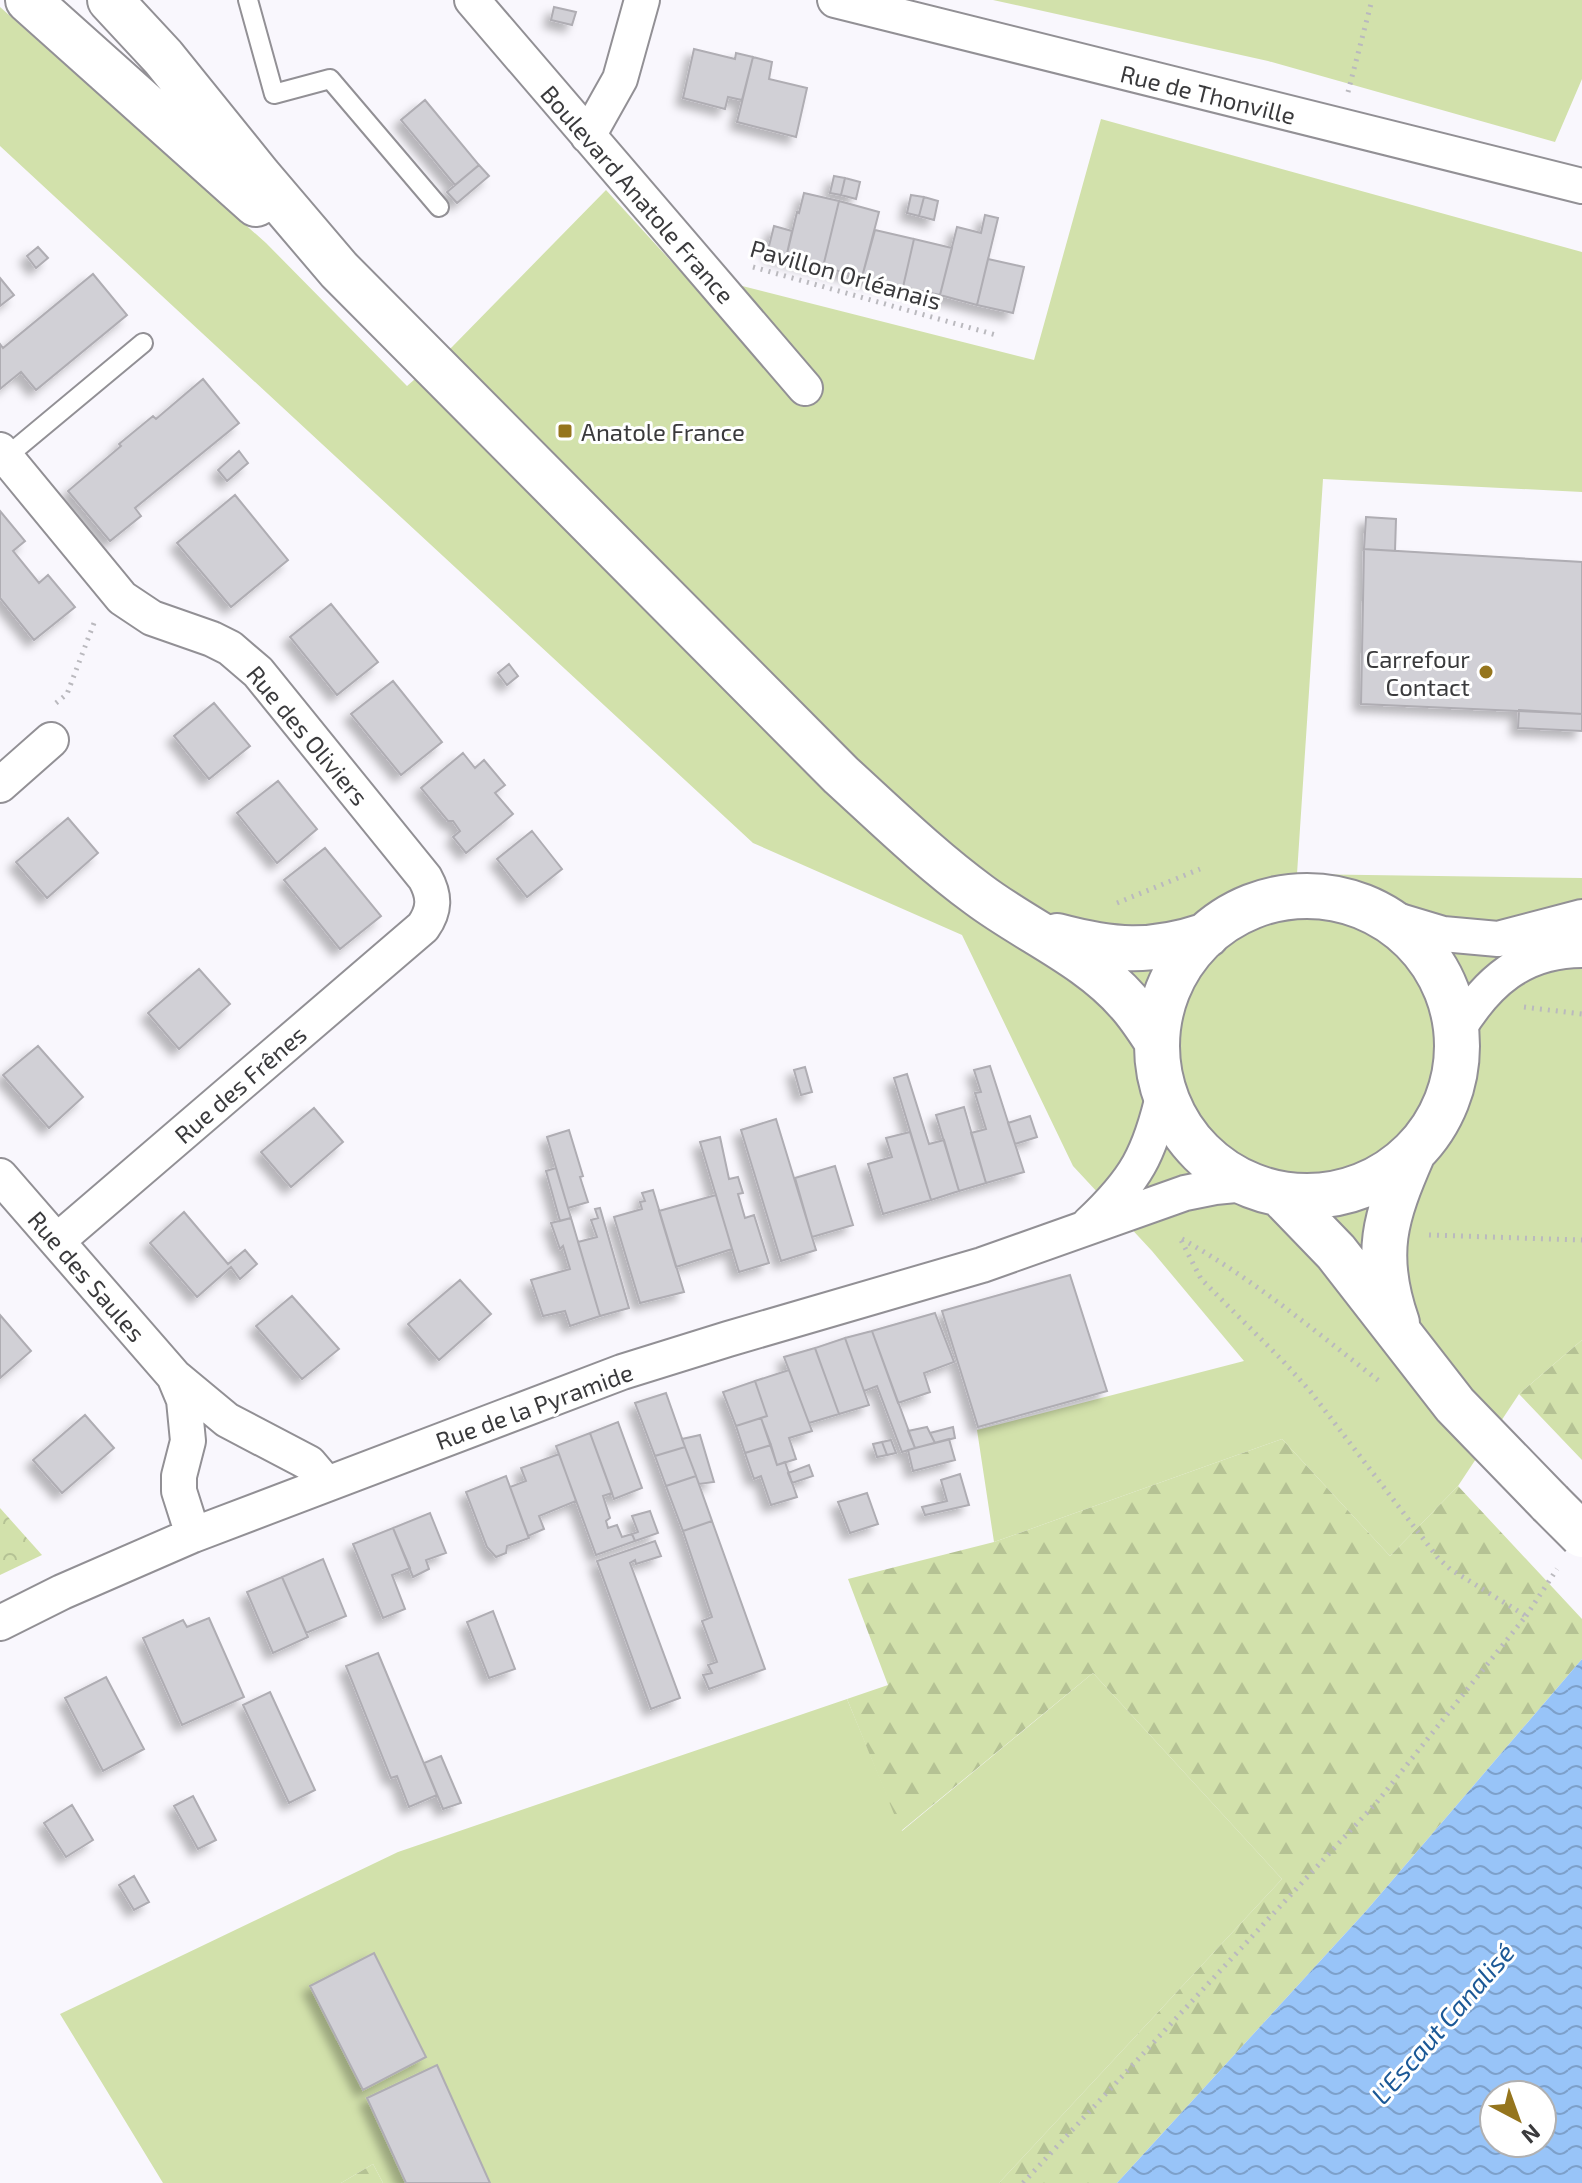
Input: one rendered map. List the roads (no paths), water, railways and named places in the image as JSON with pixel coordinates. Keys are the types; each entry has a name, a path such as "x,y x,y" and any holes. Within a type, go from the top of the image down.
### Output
{"main road":[{"path":"110,0 163,57 339,270 841,775 979,896 1115,989 1128,1001 1157,1042"},
{"path":"42,5 245,195 339,270"},
{"path":"1263,1189 1316,1196 1351,1190 1384,1175 1413,1153 1431,1131 1445,1106 1456,1070 1454,1011 1439,974 1415,941 1383,916 1345,901 1303,896 1261,903 1233,917 1193,949 1163,1002 1157,1058 1164,1092 1178,1125 1195,1147 1215,1165 1263,1189 1320,1233 1455,1405 1550,1503 1570,1551"},
{"path":"1032,930 1095,946 1132,950 1177,945 1207,935"},
{"path":"1402,1336 1391,1305 1384,1238 1391,1203 1413,1153"}],"street":[{"name":"Boulevard Anatole France","path":"472,0 805,388"},
{"path":"588,136 620,79 642,0"},
{"name":"Rue de Thonville","path":"835,0 1582,186"},
{"name":"Rue des Oliviers","path":"3,454 109,585 135,609 230,648 258,672 425,878 433,903 431,915 423,927"},
{"path":"0,785 51,740"},
{"path":"1383,916 1443,934 1480,939 1515,936 1582,917"},
{"name":"Rue des Frênes","path":"57,1241 423,927"},
{"path":"1457,1031 1472,1006 1500,977 1538,957 1558,951 1582,950"},
{"name":"Rue de la Pyramide","path":"1083,1229 1109,1205 1138,1169 1155,1132 1164,1092"},
{"name":"Rue des Saules","path":"0,1176 174,1376 227,1420 309,1463 326,1483"},
{"name":"Rue de la Pyramide","path":"0,1623 62,1592 193,1535 622,1372 982,1265 1200,1189 1263,1189"},
{"name":"Rue des Saules","path":"174,1376 184,1400 188,1441 179,1476 179,1491 193,1535"}],"lane":[{"path":"248,0 274,94 330,79 439,207"},
{"path":"3,454 143,343"}],"water":[{"name":"L'Escaut Canalisé","path":"1582,1659 1582,2183 1117,2183 1366,1911"}],"place":[{"name":"Anatole France","path":"565,431"},
{"name":"Carrefour Contact","path":"1486,672"}]}
